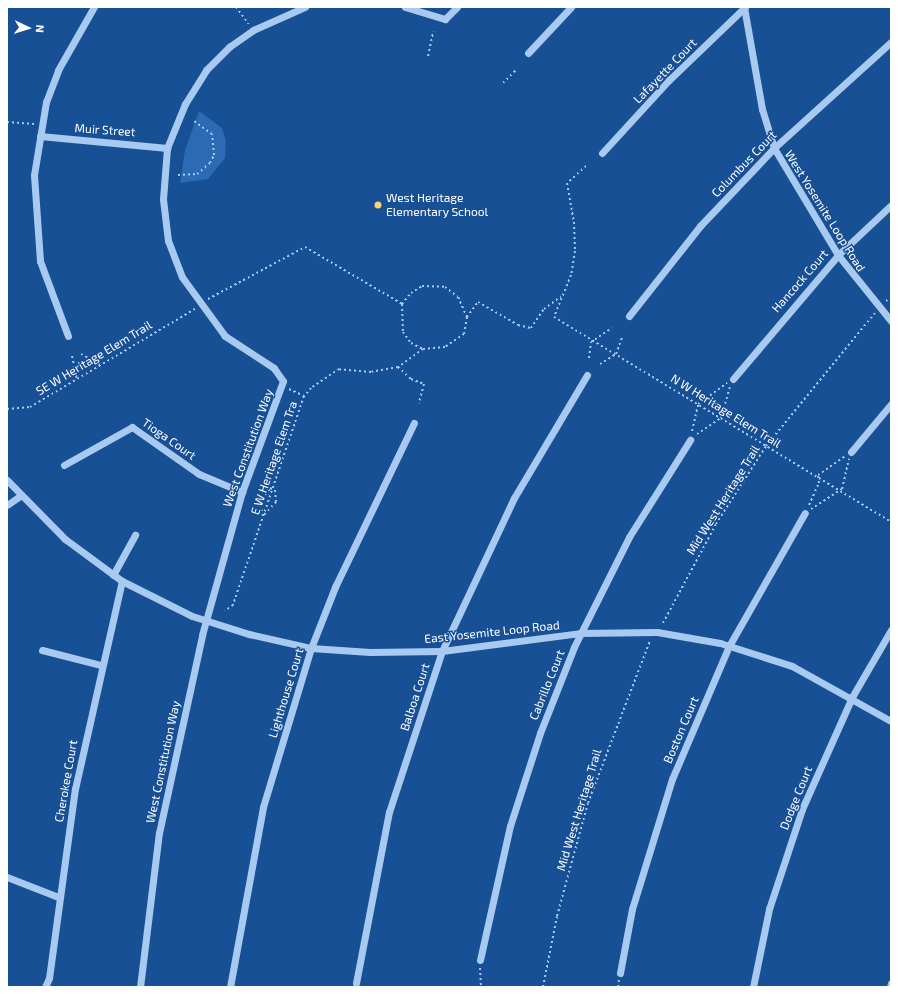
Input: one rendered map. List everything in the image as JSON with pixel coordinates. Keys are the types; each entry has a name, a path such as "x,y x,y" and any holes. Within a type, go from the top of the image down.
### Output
{"street":[{"path":"68,336 40,261 36,231 34,175 41,124 58,70 94,7"},
{"name":"West Constitution Way","path":"140,987 146,929 174,752 205,621 242,492 282,387 279,372 226,336 182,277 168,241 163,200 167,148 185,104 206,70 253,30 305,7"},
{"path":"405,7 445,19 456,7"},
{"path":"528,53 571,7"},
{"name":"West Yosemite Loop Road","path":"744,7 762,109 774,148 838,255 891,320"},
{"name":"Lafayette Court","path":"602,153 669,80 744,7"},
{"name":"Columbus Court","path":"630,316 700,226 774,148 891,42"},
{"name":"Muir Street","path":"40,136 167,148"},
{"name":"Hancock Court","path":"733,379 838,255 891,205"},
{"name":"Balboa Court","path":"356,983 389,812 442,651 514,498 587,375"},
{"path":"851,452 891,404"},
{"name":"Lighthouse Court","path":"230,987 263,807 311,648 335,587 414,423"},
{"name":"Tioga Court","path":"64,465 132,427 199,474 242,492"},
{"name":"Cabrillo Court","path":"480,960 510,826 540,733 580,633 629,538 690,440"},
{"name":"East Yosemite Loop Road","path":"7,480 20,496 65,539 113,575 122,581 205,621 311,648 370,652 442,651 580,633 657,632 729,646 792,666 852,697 891,721"},
{"path":"7,505 20,496"},
{"name":"Boston Court","path":"620,973 632,909 672,779 729,646 805,513"},
{"path":"113,575 135,535"},
{"name":"Cherokee Court","path":"45,987 49,978 58,897 75,789 101,665 122,581"},
{"name":"Dodge Court","path":"753,987 769,909 802,808 852,697 891,630"},
{"path":"42,650 101,665"},
{"path":"7,877 58,897"},
{"path":"890,987 891,983"}],"path":[{"path":"236,7 253,30"},
{"path":"428,56 433,32"},
{"path":"503,83 516,70"},
{"path":"178,175 197,174 210,163 214,155 212,134 193,120"},
{"path":"7,122 41,124"},
{"path":"468,318 478,302 518,325 531,328 544,309 562,296 571,275 575,245 567,183 586,166"},
{"path":"212,296 305,247 402,304"},
{"path":"423,349 411,343 403,332 402,304 415,290 436,285 458,297 468,318"},
{"name":"N W Heritage Elem Trail","path":"562,296 553,314 891,522"},
{"name":"SE W Heritage Elem Trail","path":"7,409 30,407 188,314"},
{"name":"E W Heritage Elem Tra","path":"225,611 233,605 304,396 319,380 339,369 370,372 398,367 423,349 450,345 464,334 468,318"},
{"name":"Mid West Heritage Trail","path":"663,623 716,524 766,446 869,319"},
{"path":"589,358 594,340 612,328"},
{"path":"600,364 616,354 622,335"},
{"path":"82,354 101,365"},
{"path":"72,356 77,379"},
{"path":"398,367 411,380 424,384 420,403"},
{"path":"690,440 698,404 733,379"},
{"path":"690,440 721,418 733,379"},
{"path":"282,387 304,396"},
{"path":"805,513 818,475 851,452"},
{"path":"805,513 840,491 851,452"},
{"path":"263,516 274,506 273,488"},
{"path":"263,516 262,497 273,488"},
{"name":"Mid West Heritage Trail","path":"543,987 557,916 588,803 648,643"},
{"path":"480,960 482,987"}],"shaded area":[{"path":"199,111 222,128 226,141 225,158 208,179 180,183 185,150"}],"place":[{"name":"West Heritage Elementary School","path":"378,205"}]}
